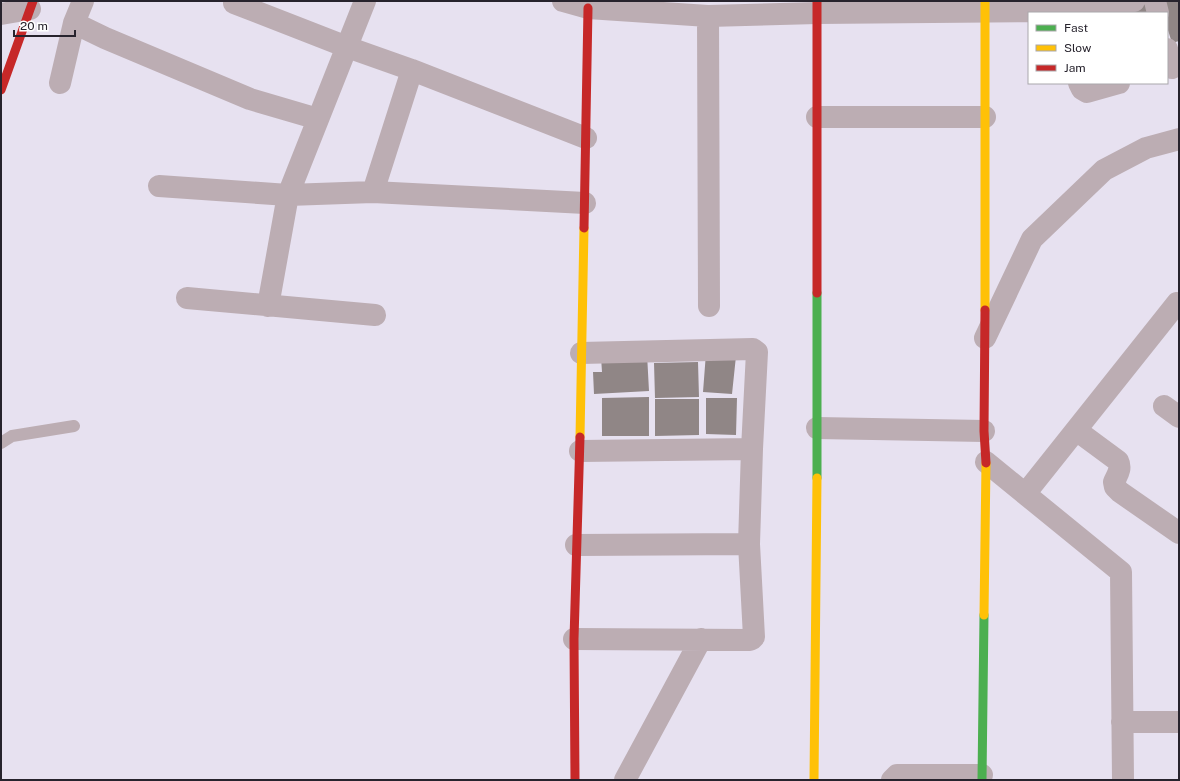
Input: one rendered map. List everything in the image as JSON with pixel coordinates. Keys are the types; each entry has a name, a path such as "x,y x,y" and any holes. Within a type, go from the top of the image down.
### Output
{"street":[{"path":"60,82 74,23 82,1"},
{"path":"268,306 288,195 365,1"},
{"path":"563,1 588,8 652,7 708,16 817,7 1059,8 1080,12 1134,1"},
{"path":"1155,1 1158,12"},
{"path":"234,3 586,138"},
{"path":"1,14 31,5"},
{"path":"1,90 31,5"},
{"path":"814,780 817,428 817,7"},
{"path":"892,780 897,776 982,778 986,462 984,431 986,338 985,7"},
{"path":"575,780 574,639 580,451 588,8"},
{"path":"708,16 709,306"},
{"path":"74,23 105,38 250,99 318,119"},
{"path":"373,192 412,70"},
{"path":"1080,84 1082,89 1088,92 1116,84"},
{"path":"817,117 985,117"},
{"path":"986,338 1032,239 1104,170 1146,148 1179,139"},
{"path":"159,186 288,195 373,192 585,203"},
{"path":"187,298 375,315"},
{"path":"1025,494 1177,303 1179,305"},
{"path":"574,639 750,640 754,637 749,544 756,350 581,353"},
{"path":"817,428 984,431"},
{"path":"1076,430 1118,461 1120,465 1119,471 1114,482 1120,492 1179,533"},
{"path":"580,451 752,449"},
{"path":"986,462 1120,572 1123,780"},
{"path":"576,545 749,544"},
{"path":"625,780 701,640"},
{"path":"1122,722 1179,722"}],"lane":[{"path":"1,443 12,436 74,426"}],"building":[{"path":"1159,1 1179,1 1179,41 1172,43 1168,30 1168,12 1166,12"},
{"path":"1146,3 1150,12 1121,12"},
{"path":"706,353 736,356 732,394 703,392"},
{"path":"647,354 649,391 594,394 593,372 602,372 601,357"},
{"path":"698,362 699,397 655,398 654,363"},
{"path":"649,397 649,436 602,436 602,398"},
{"path":"706,398 737,398 736,435 706,434"},
{"path":"655,399 699,399 699,435 655,436"}],"traffic: fast":[{"path":"817,293 817,478"},
{"path":"982,780 984,615"}],"traffic: slow":[{"path":"985,1 985,310"},
{"path":"580,437 584,228"},
{"path":"984,615 986,463"},
{"path":"814,780 817,478"}],"traffic: jam":[{"path":"1,90 33,1"},
{"path":"817,1 817,293"},
{"path":"584,228 588,8"},
{"path":"985,310 984,431 986,463"},
{"path":"575,780 574,639 580,437"}]}
